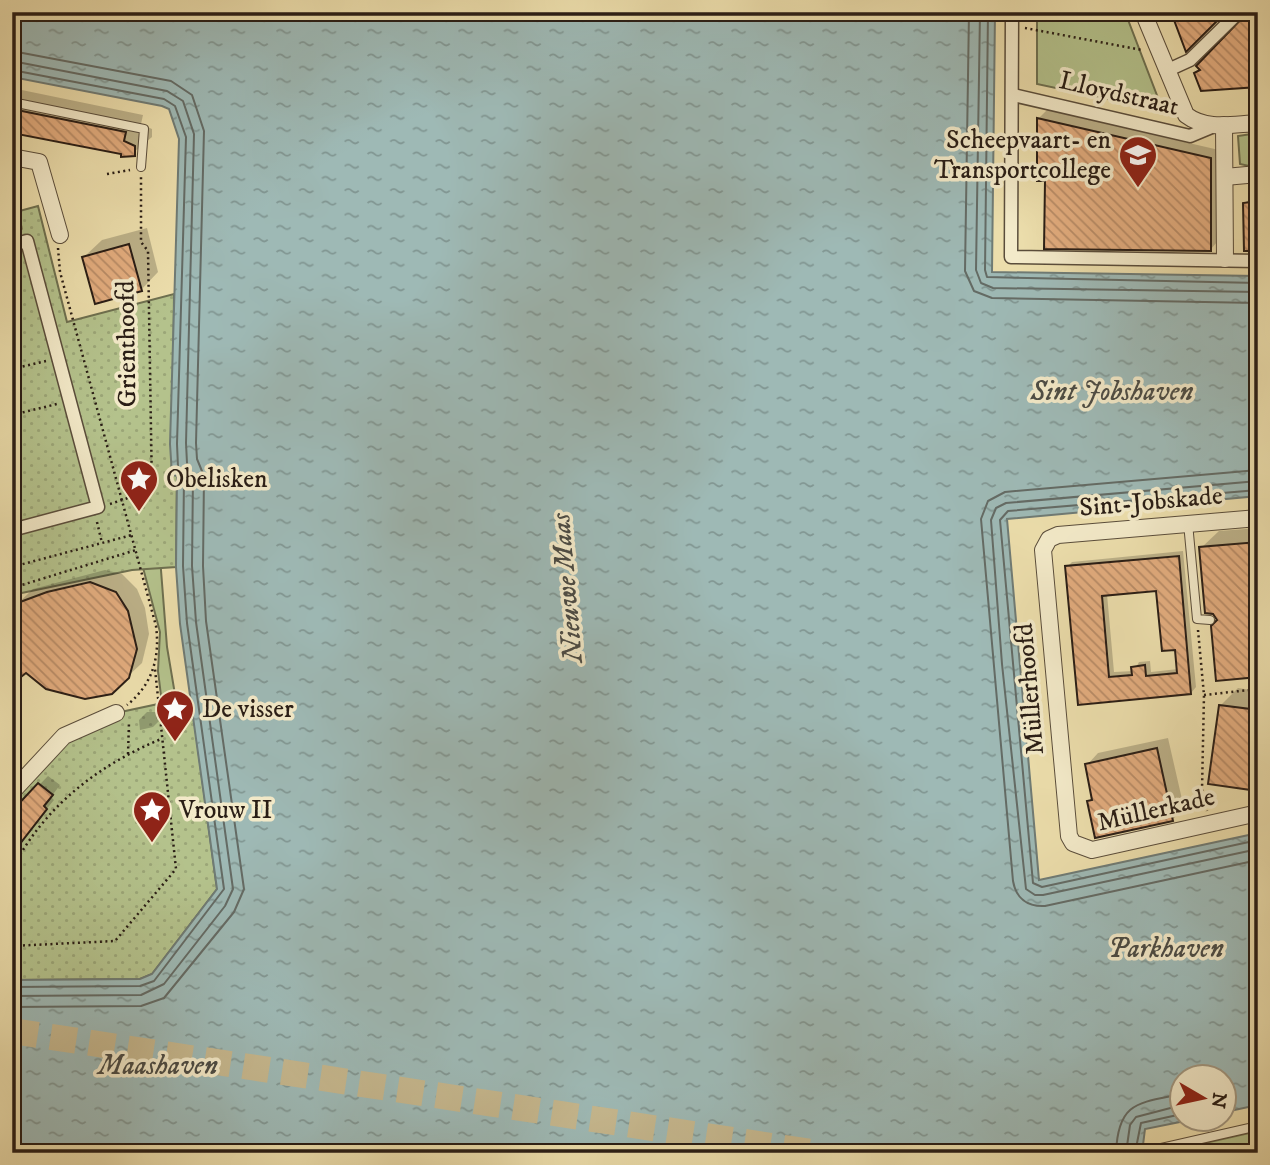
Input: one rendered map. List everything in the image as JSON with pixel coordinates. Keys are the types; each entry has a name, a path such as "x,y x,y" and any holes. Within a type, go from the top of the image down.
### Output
{"street":[{"name":"Lloydstraat","path":"1143,12 1186,115 1198,123 1258,123"},
{"path":"1166,71 1190,60 1239,12"},
{"path":"1012,19 1011,257 1258,261"},
{"name":"Lloydstraat","path":"1013,94 1190,136 1219,125"},
{"path":"1219,125 1225,177 1225,259"},
{"path":"12,157 39,162 60,235"},
{"path":"1225,177 1258,174"},
{"name":"Grienthoofd","path":"12,245 27,241 97,512"},
{"path":"12,530 97,512"},
{"name":"Sint-Jobskade","path":"1049,539 1058,535 1258,518"},
{"name":"Müllerhoofd","path":"1049,539 1044,553 1069,837"},
{"path":"12,792 64,736 122,709"},
{"name":"Müllerkade","path":"1069,837 1079,848 1092,850 1258,813"}],"lane":[{"path":"12,102 144,129 141,167"},
{"path":"1188,523 1197,619 1210,620"},
{"path":"1156,1153 1157,1149 1258,1125"}],"path":[{"path":"1012,19 1159,54"},
{"path":"107,174 141,167"},
{"name":"Grienthoofd","path":"122,500 152,490 148,251 141,242 141,167"},
{"name":"Grienthoofd","path":"12,946 116,941 176,869 155,665 156,626 60,272 57,256 60,235"},
{"path":"12,369 58,357"},
{"path":"12,415 70,401"},
{"path":"97,512 102,542"},
{"path":"12,567 132,535"},
{"path":"12,588 136,551"},
{"path":"1197,619 1204,695 1202,790 1210,823"},
{"path":"128,754 122,709 147,683 155,665"},
{"path":"1204,695 1258,689"},
{"path":"12,869 41,823 62,800 102,769 162,739"}],"green space":[{"path":"1037,12 1125,12 1158,98 1149,108 1037,84"},
{"path":"1258,133 1258,168 1240,164 1238,136"},
{"path":"38,206 67,322 174,294 172,475 177,475 176,567 132,570 12,595 12,213"},
{"path":"157,519 167,647 181,730 163,712 158,671 160,632 132,526"},
{"path":"191,697 217,889 152,974 140,979 12,980 12,792 48,752 116,713"},
{"path":"1258,1131 1258,1153 1181,1153 1196,1145"}],"water":[{"path":"12,12 995,12 992,272 1258,276 1258,496 1007,519 1039,880 1258,833 1258,1105 1238,1109 1238,1064 1168,1064 1168,1124 1145,1129 1142,1153 12,1153 12,980 140,979 152,974 217,889 180,624 176,567 177,476 172,475 170,444 179,139 169,109 162,106 12,77"}],"building":[{"path":"1171,12 1226,12 1186,52"},
{"path":"1248,12 1258,12 1258,87 1201,91 1194,73 1200,70 1196,66"},
{"path":"12,109 126,132 124,141 135,146 135,156 121,157 121,154 12,133"},
{"path":"1037,118 1211,158 1211,251 1044,249 1045,181 1037,181"},
{"path":"1258,201 1258,251 1244,251 1243,203"},
{"path":"129,244 142,291 95,304 82,257"},
{"path":"1258,542 1258,677 1216,681 1211,626 1217,620 1213,614 1205,613 1199,547"},
{"path":"1179,556 1191,694 1078,705 1065,566","holes":["1156,591 1162,651 1175,650 1177,673 1146,676 1145,665 1131,667 1132,675 1109,677 1102,596"]},
{"path":"90,582 116,592 128,611 137,649 129,678 112,694 85,699 46,689 26,673 12,684 12,605 47,592"},
{"path":"1219,705 1258,710 1258,791 1208,784"},
{"path":"1157,748 1173,821 1095,838 1087,801 1092,800 1085,764"},
{"path":"38,783 53,795 44,806 47,809 12,854 12,811"}],"tunnel":[{"path":"12,1031 818,1153"}],"place":[{"name":"Scheepvaart- en Transportcollege","path":"1138,189"},
{"name":"Obelisken","path":"139,513"},
{"name":"De visser","path":"175,743"},
{"name":"Vrouw II","path":"152,844"}],"water label":[{"name":"Sint Jobshaven","path":"1112,391"},
{"name":"Nieuwe Maas","path":"567,588"},
{"name":"Parkhaven","path":"1166,948"},
{"name":"Maashaven","path":"158,1065"}]}
